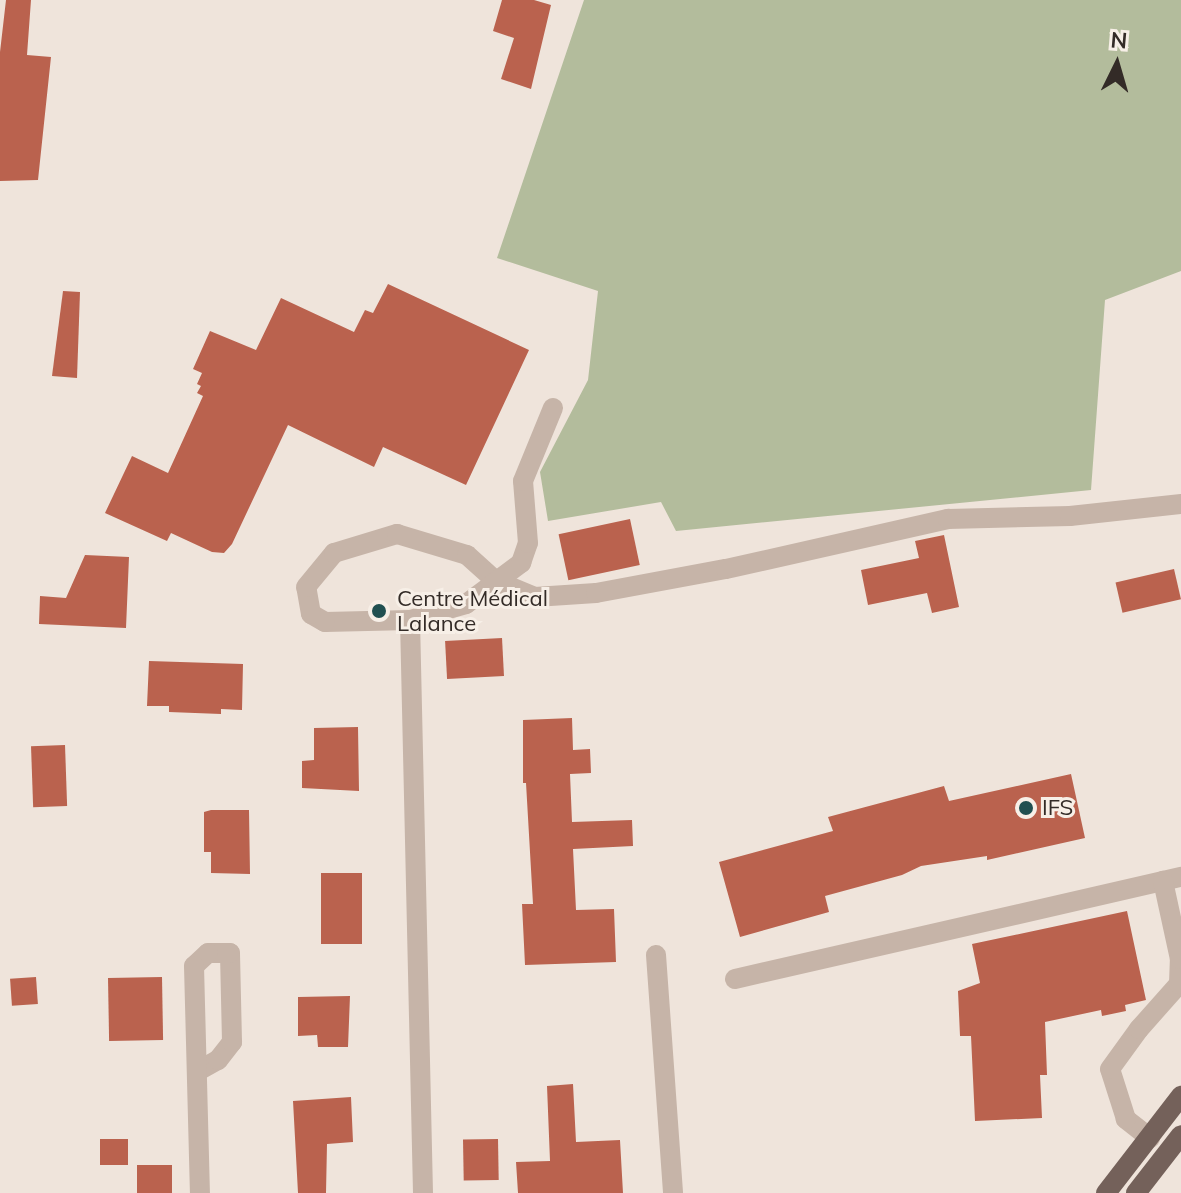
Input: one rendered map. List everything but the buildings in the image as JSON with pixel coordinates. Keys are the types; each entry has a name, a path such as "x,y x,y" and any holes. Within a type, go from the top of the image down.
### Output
{"main road":[{"path":"1106,1193 1181,1096"},
{"path":"1136,1193 1181,1135"}],"street":[{"path":"553,408 523,481 528,543 521,563 496,581 466,604 410,620 325,622 311,614 306,587 334,553 397,534 467,555 496,581 535,597 596,593 726,569 948,519 1070,516 1181,504"},
{"path":"410,620 423,1193"},
{"path":"735,979 1172,879 1180,959 1179,984 1139,1029 1110,1069 1126,1119 1150,1138"},
{"path":"198,1071 218,1060 232,1042 230,953 208,953 194,966 200,1193"},
{"path":"656,955 673,1193"}],"green space":[{"path":"584,0 1181,0 1181,271 1105,300 1091,490 676,531 661,502 548,521 540,472 588,380 598,291 497,258"}],"place":[{"name":"Centre Médical Lalance","path":"379,611"},
{"name":"IFS","path":"1026,808"}]}
